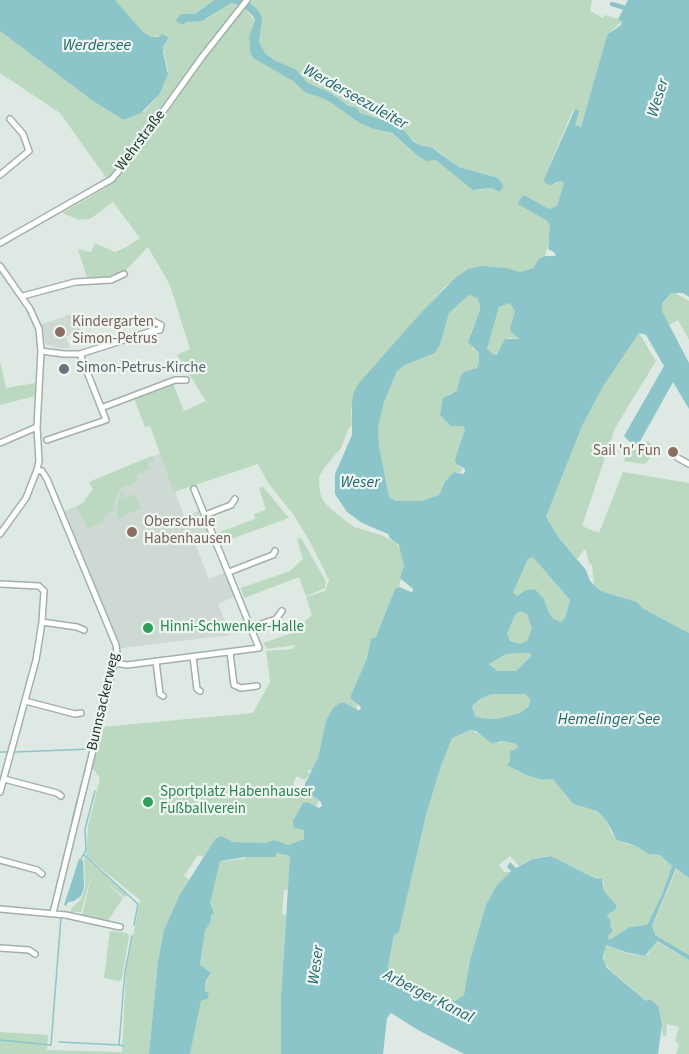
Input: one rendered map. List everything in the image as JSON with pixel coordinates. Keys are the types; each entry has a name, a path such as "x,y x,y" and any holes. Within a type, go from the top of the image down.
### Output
{"street":[{"name":"Wehrstraße","path":"0,243 112,179 247,0"},
{"path":"0,175 29,151 23,134 10,119"},
{"path":"0,266 22,296 36,323 41,351 37,470 26,498 0,534"},
{"path":"22,296 75,282 111,279 124,274"},
{"path":"41,351 80,354 152,331"},
{"path":"47,440 106,420 80,354"},
{"path":"101,408 175,380 186,380"},
{"path":"0,442 37,427"},
{"path":"678,458 689,464"},
{"name":"Bunnsackerweg","path":"37,470 42,471 47,479 117,652 52,913"},
{"path":"115,663 127,665 156,662 259,648 195,489"},
{"path":"205,515 231,506 235,499"},
{"path":"229,572 273,555 275,551"},
{"path":"0,584 39,586 44,591 36,660 0,792"},
{"path":"252,627 276,619 282,611"},
{"path":"42,622 84,630"},
{"path":"230,652 234,685 241,688 256,686"},
{"path":"193,657 197,688 200,691"},
{"path":"156,662 160,694 163,696"},
{"path":"25,701 75,714 81,713"},
{"path":"4,779 61,796"},
{"path":"0,860 37,870 42,874"},
{"path":"0,909 52,913 120,927"},
{"path":"0,948 29,950 34,954"}],"shaded area":[{"name":"Kindergarten Simon-Petrus","path":"74,313 81,330 66,336 70,348 58,348 45,344 41,325"},
{"name":"Oberschule Habenhausen","path":"161,453 184,516 202,510 211,534 194,541 209,579 226,572 236,596 218,604 231,635 121,648 65,511 83,503 93,489 89,482"}],"green space":[{"name":"Werdersee","path":"115,0 214,0 195,14 178,21 182,25 186,22 207,19 231,3 241,5 139,141 107,179 60,113 0,73 0,31 93,101 122,119 126,119 145,111 159,95 168,70 163,48 168,39 166,35 152,37 143,32"},
{"path":"252,0 592,0 590,11 603,18 605,15 622,22 612,30 605,42 581,127 575,125 575,109 544,179 556,184 560,181 564,183 557,206 549,209 524,195 550,225 551,231 545,256 539,259 533,268 520,272 507,268 482,266 454,279 445,287 359,383 351,411 352,425 341,448 319,477 320,493 324,502 354,527 395,542 401,550 404,566 399,587 395,589 376,638 371,639 367,658 351,695 351,699 358,705 356,709 345,703 326,721 313,771 307,770 310,774 305,780 297,776 294,781 294,786 305,790 319,801 316,807 308,802 304,839 288,845 215,839 203,857 198,855 184,876 189,880 164,930 158,961 149,1054 0,1054 0,1032 48,1035 47,1050 122,1052 126,972 140,900 86,856 88,827 100,778 91,766 101,727 253,713 270,682 266,651 293,649 295,645 267,649 263,643 292,633 312,615 306,597 325,591 329,580 309,540 293,514 268,483 258,464 174,492 150,426 145,427 134,398 173,384 184,411 206,401 177,355 190,349 170,285 148,247 125,271 105,277 87,278 78,249 91,252 95,243 115,252 140,238 113,202 90,219 79,220 62,213 104,189 115,180 205,56 245,8 255,22 249,38 253,58 293,81 306,93 330,102 358,122 391,133 419,157 436,160 479,190 492,188 499,192 503,185 498,178 459,167 438,151 419,145 405,133 378,119 360,113 331,93 308,83 266,54 259,42 258,10 250,2"},
{"path":"671,293 689,301 689,340 678,320 668,326 662,311 662,305"},
{"path":"469,295 477,298 481,310 471,332 472,348 479,353 479,362 477,368 460,376 458,391 449,394 451,426 463,426 465,429 455,459 462,469 461,472 455,472 445,480 439,495 421,501 396,501 389,497 379,446 378,428 384,402 397,371 405,365 435,353 440,345 449,313"},
{"path":"510,303 515,311 511,332 520,339 509,338 494,356 487,349 499,307"},
{"path":"639,333 656,361 615,428 582,526 599,533 623,472 689,483 689,633 644,609 637,602 601,591 594,584 592,565 589,563 586,550 577,559 559,538 546,517 582,426 604,385"},
{"path":"0,361 6,388 35,383 35,396 0,405"},
{"path":"647,441 655,447 648,461 644,464 624,461 628,449 638,450"},
{"path":"152,456 154,461 148,463 150,468 136,475 138,481 120,488 113,512 103,517 104,521 87,529 77,506 83,503 93,490 89,482"},
{"path":"263,487 289,518 220,543 217,533 255,519 254,514 266,510 259,488"},
{"path":"122,491 125,498 135,494 141,508 117,519 118,500"},
{"path":"301,538 326,582 325,588 306,596 299,577 244,598 241,588 290,571 303,559 297,539"},
{"path":"533,556 570,600 565,618 561,622 555,620 549,613 544,599 535,589 526,590 517,596 513,593 528,559"},
{"path":"520,611 527,614 532,629 527,641 520,644 510,641 507,634 515,615"},
{"path":"531,653 531,656 516,671 498,671 489,663 506,654"},
{"path":"491,694 525,694 530,701 529,706 520,713 497,719 475,716 472,706"},
{"path":"470,730 499,743 505,741 516,744 519,748 510,751 508,765 526,775 542,780 553,779 573,804 597,811 606,820 612,834 626,844 636,846 648,854 660,855 672,866 661,897 647,925 630,927 609,940 608,936 613,931 607,915 617,906 604,891 604,882 551,856 535,858 519,866 510,856 499,865 504,872 510,872 496,886 487,903 470,960 464,995 455,1001 443,1002 389,973 388,970 394,935 399,932 426,815 441,766 452,737"},
{"path":"277,853 290,856 288,890 284,890 282,914 286,915 281,997 281,1054 190,1054 201,1000 209,994 205,991 208,977 211,975 200,965 205,931 211,921 210,903 220,861 246,857 275,857"},
{"path":"84,857 128,895 124,897 101,878 123,898 107,922 82,915 93,871 81,912 71,912 71,909 81,899 85,888"},
{"path":"677,868 689,878 689,955 655,935 652,927"},
{"path":"110,931 127,933 129,936 122,979 119,981 104,978"},
{"path":"655,941 689,960 689,1054 676,1054 679,1045 675,1041 679,1027 667,1024 666,1036 663,1036 657,1005 649,999 647,1002 604,964 605,945 626,953 645,956"}],"water":[{"name":"Werdersee","path":"0,0 115,0 143,32 152,37 162,34 167,36 163,52 168,74 159,95 141,113 122,119 93,101 0,31"},
{"path":"214,0 247,0 258,10 262,18 259,42 266,54 295,69 308,83 331,93 349,106 357,108 360,113 399,125 413,141 419,145 431,147 459,167 498,178 503,185 502,189 499,192 492,188 473,190 436,160 427,161 419,157 392,133 358,122 330,102 306,93 293,81 253,58 250,52 249,37 255,21 241,5 231,3 202,21 186,22 183,25 177,22 181,14 195,14"},
{"path":"628,0 689,0 689,297 683,293 671,293 662,304 662,311 689,363 689,409 673,382 638,445 630,442 624,436 664,366 646,335 639,333 604,385 582,426 546,517 559,538 586,570 590,581 601,591 637,602 644,609 689,633 689,878 676,868 652,926 655,935 689,955 689,960 657,941 645,956 606,945 603,958 606,967 646,1001 650,999 658,1006 662,1025 658,1054 464,1054 391,1013 387,1018 383,1054 281,1054 281,997 290,856 277,853 275,857 246,857 220,861 210,903 214,914 211,915 211,921 205,931 200,965 211,973 206,981 205,991 209,993 208,998 201,1001 190,1054 149,1054 158,961 164,930 179,896 215,839 221,836 233,842 266,843 274,840 288,845 304,839 304,830 294,828 293,821 303,803 308,802 319,808 322,806 321,802 305,790 305,784 318,758 326,721 333,708 340,703 360,710 361,707 351,699 351,695 367,658 371,639 376,637 395,589 399,587 413,591 400,578 404,566 399,545 388,534 362,523 347,512 335,494 335,474 352,435 354,392 359,383 419,315 454,279 468,269 482,266 507,268 520,272 533,268 539,259 545,256 556,256 548,249 550,225 546,220 518,204 524,195 549,209 557,206 564,183 560,181 551,185 545,183 544,179 575,109 579,111 575,125 581,127 605,42 608,34 621,25 622,22 618,19","holes":["469,295 477,298 480,310 468,342 479,353 479,362 477,368 464,372 460,377 457,391 443,398 440,415 451,426 463,426 465,429 455,459 456,464 465,469 465,472 463,474 455,472 451,475 445,481 439,495 421,501 396,501 389,497 379,446 378,428 384,402 397,371 405,365 435,353 440,345 449,313","510,303 515,311 511,332 520,339 505,339 497,354 494,355 487,349 499,307","533,557 570,600 565,618 561,622 554,619 544,599 535,589 526,590 517,596 513,593 528,559","520,611 527,614 532,629 527,641 520,644 510,641 507,634 515,615","531,653 531,656 516,671 498,671 489,664 506,654","491,694 525,694 530,700 529,706 520,713 497,719 475,716 472,706","470,730 476,731 491,743 505,741 516,744 518,748 510,751 510,761 507,765 542,780 553,779 573,804 597,811 606,820 617,840 636,846 648,854 660,855 672,866 661,897 647,925 630,927 609,940 608,936 613,931 607,915 617,906 604,891 602,879 592,877 551,856 533,859 516,868 510,862 507,867 511,871 496,886 486,905 470,960 464,995 455,1001 443,1002 389,973 394,935 399,932 426,815 452,738"]},
{"path":"79,859 83,860 84,888 81,896 68,902 66,906 64,905"}],"waterway":[{"path":"612,4 629,9"},
{"path":"112,660 114,651"},
{"path":"108,675 111,663"},
{"path":"103,697 108,678"},
{"path":"96,723 102,702"},
{"path":"93,738 96,726"},
{"path":"88,759 92,742"},
{"path":"15,752 90,749"},
{"path":"0,752 7,752"},
{"path":"82,782 87,762"},
{"path":"79,794 81,785"},
{"path":"81,859 86,850 85,829 95,791"},
{"path":"72,821 78,797"},
{"path":"68,838 71,827"},
{"path":"62,863 67,844"},
{"path":"84,855 138,904 134,925"},
{"path":"56,888 61,868"},
{"path":"53,901 54,897"},
{"path":"0,1040 51,1045 61,917"},
{"path":"124,1046 119,1045 125,972 132,936"},
{"path":"59,1042 118,1045"}],"place":[{"name":"Kindergarten Simon-Petrus","path":"60,332"},
{"name":"Simon-Petrus-Kirche","path":"64,369"},
{"name":"Sail 'n' Fun","path":"673,452"},
{"name":"Oberschule Habenhausen","path":"132,532"},
{"name":"Hinni-Schwenker-Halle","path":"148,628"},
{"name":"Sportplatz Habenhauser Fußballverein","path":"148,802"}],"water label":[{"name":"Werderseezuleiter","path":"355,98"},
{"name":"Weser","path":"659,98"},
{"name":"Weser","path":"360,483"},
{"name":"Hemelinger See","path":"609,720"},
{"name":"Weser","path":"317,965"},
{"name":"Arberger Kanal","path":"428,997"}]}
